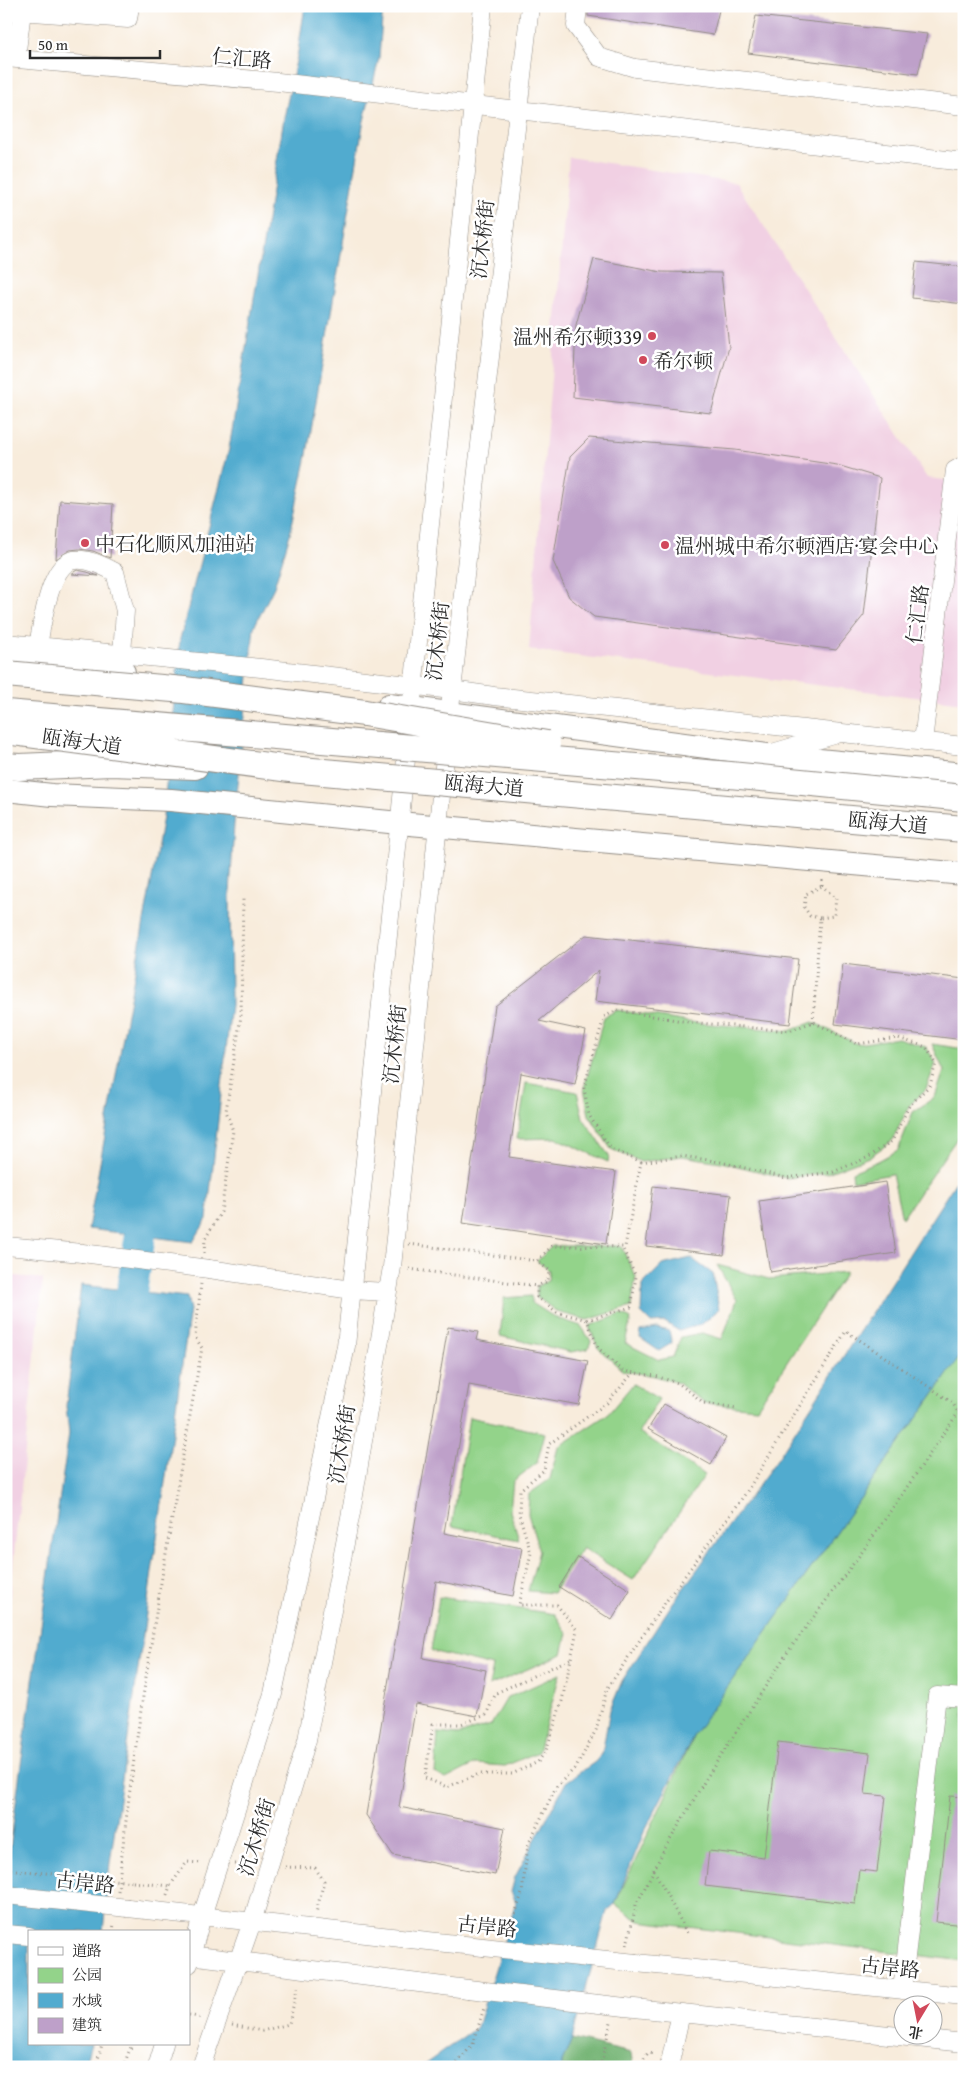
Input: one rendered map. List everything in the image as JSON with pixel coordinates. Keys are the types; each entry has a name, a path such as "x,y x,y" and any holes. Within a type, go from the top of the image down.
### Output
{"highway":[{"path":"6,674 184,690 365,713 730,775"},
{"name":"瓯海大道","path":"6,713 730,775 964,798"},
{"name":"瓯海大道","path":"6,730 290,769 964,829"},
{"path":"6,766 19,768 111,763 290,769"}],"main road":[{"path":"6,658 269,689 767,755 964,774"},
{"path":"6,790 52,795 171,800 824,863 964,874"}],"street":[{"path":"11,58 14,10 128,19 130,6"},
{"name":"沉木桥街","path":"190,1958 273,1694 346,1346 483,6"},
{"name":"沉木桥街","path":"201,2067 252,1922 307,1740 352,1507 386,1292 392,1267 452,690 530,6"},
{"path":"578,6 576,26 599,57 635,68 964,106"},
{"name":"仁汇路","path":"11,58 278,82 964,162"},
{"name":"仁汇路","path":"923,742 955,470 964,465"},
{"path":"38,646 51,586 62,567 74,560 97,563 114,572 125,611 122,654"},
{"path":"6,643 170,658 494,696 964,746"},
{"path":"767,755 842,733"},
{"path":"6,1246 82,1253 205,1268 352,1290 386,1292"},
{"path":"902,1990 937,1696 964,1698"},
{"name":"古岸路","path":"6,1895 483,1947 631,1958 964,1996"},
{"path":"6,1934 28,1936"},
{"path":"190,1958 238,1961 625,2007 964,2043"},
{"path":"669,2067 681,2013"},
{"path":"157,2067 163,2046"}],"path":[{"path":"923,6 930,6"},
{"path":"822,886 824,863"},
{"path":"822,886 836,898 834,916 820,918 810,916 804,907 806,894 822,886"},
{"path":"117,1894 123,1838 162,1575 202,1348 196,1337 205,1268 205,1239 221,1212 233,1131 226,1111 241,1016 243,899"},
{"path":"813,1022 820,918"},
{"path":"617,1010 680,1020 789,1031 813,1022 857,1044 898,1038 926,1047 936,1063 930,1085 908,1106 892,1141 870,1157 833,1172 786,1178 720,1162 682,1156 641,1162 611,1149 590,1115 584,1088 604,1017 617,1010"},
{"path":"538,1261 552,1246 625,1246 641,1162"},
{"path":"392,1267 537,1286 548,1281 550,1270 538,1261 394,1242"},
{"path":"537,1286 537,1297 557,1312 587,1320 630,1307 636,1277 621,1246"},
{"path":"587,1320 598,1348 623,1371 678,1383 704,1403 736,1408"},
{"path":"506,1940 522,1893 528,1845 556,1787 577,1766 596,1730 608,1689 664,1604 746,1493 846,1331 953,1403 958,1413 964,1416"},
{"path":"570,1659 496,1693 486,1715 461,1724 433,1724 424,1778 447,1787 479,1774 512,1774 538,1762 546,1751 562,1702 577,1630 557,1605 518,1605 531,1553 519,1514 520,1490 544,1470 549,1444 607,1404 633,1372"},
{"path":"631,1958 636,1905 707,1777 787,1654 865,1548 958,1413 964,1408"},
{"path":"6,1798 11,1798 6,1846"},
{"path":"6,1869 170,1886"},
{"path":"654,1870 687,1933"},
{"path":"113,1930 114,1922"},
{"path":"454,2067 473,2044 485,2006"},
{"path":"600,2067 611,2020"},
{"path":"96,2067 101,2046"},
{"path":"123,2067 131,2046"}],"shaded area":[{"path":"569,157 736,183 927,478 964,482 964,703 529,650"},
{"path":"6,1275 43,1279 6,1631"}],"green space":[{"path":"617,1010 688,1022 789,1031 813,1022 857,1044 898,1038 926,1047 936,1063 926,1089 909,1106 892,1141 869,1157 827,1173 786,1178 721,1162 682,1156 641,1162 611,1149 589,1115 584,1088 604,1017"},
{"path":"932,1044 964,1049 964,1128 902,1218 892,1174 853,1181 852,1172 898,1150 913,1112 935,1097 944,1071"},
{"path":"526,1083 577,1092 583,1118 609,1156 608,1162 556,1138 517,1139"},
{"path":"552,1246 621,1246 636,1277 631,1307 587,1320 557,1312 537,1297 537,1286 548,1281 549,1270 537,1261"},
{"path":"717,1265 769,1279 846,1272 757,1408 704,1403 678,1383 655,1376 623,1371 598,1348 589,1326 621,1314 631,1319 625,1343 659,1360 673,1357 681,1337 702,1333 722,1339 737,1300"},
{"path":"531,1296 532,1303 554,1317 581,1326 591,1341 588,1349 571,1352 500,1336 504,1298"},
{"path":"964,1351 964,1961 639,1921 615,1904 695,1733"},
{"path":"633,1384 659,1399 639,1432 705,1475 633,1580 582,1548 553,1593 528,1591 539,1551 528,1514 529,1494 550,1479 558,1447 608,1414"},
{"path":"469,1417 545,1433 537,1463 513,1481 510,1511 519,1540 452,1526"},
{"path":"439,1597 555,1614 567,1633 562,1654 489,1686 493,1666 431,1651"},
{"path":"560,1674 538,1752 505,1766 475,1764 446,1779 435,1773 438,1733 458,1735 491,1725 507,1698"},
{"path":"572,2039 631,2053 633,2067 560,2067"}],"water":[{"path":"305,6 383,6 379,58 363,125 306,460 290,534 274,587 254,627 234,824 230,893 231,1005 207,1219 193,1242 88,1229 163,817 180,639 229,449 284,118"},
{"path":"964,1169 964,1351 695,1733 644,1832 615,1904 607,1911 572,2039 560,2067 421,2067 477,2027 516,1902 511,1892 515,1877 566,1782 595,1762 602,1754 610,1710 622,1681 672,1604 778,1458"},
{"path":"691,1258 713,1274 719,1309 702,1324 679,1331 665,1322 651,1323 641,1313 642,1285 662,1265"},
{"path":"81,1285 187,1297 190,1310 110,1862 103,1930 28,1930 28,2046 90,2046 84,2067 6,2067 6,1898 10,1850 69,1433 66,1406"},
{"path":"657,1328 669,1331 672,1343 659,1351 640,1338 641,1331"}],"building":[{"path":"588,6 720,6 713,35 588,16"},
{"path":"756,16 927,34 918,74 748,53"},
{"name":"温州希尔顿339","path":"594,259 661,272 721,273 729,347 711,413 573,397 576,325"},
{"path":"916,262 964,267 964,304 912,298"},
{"path":"589,438 735,450 837,465 880,478 864,615 836,650 594,617 569,597 553,561 570,457"},
{"path":"60,500 113,504 110,558 93,551 79,549 70,550 56,559"},
{"path":"77,570 87,572 99,576 71,574"},
{"path":"586,935 798,959 790,1024 595,1001 599,970 539,1021 586,1031 575,1084 521,1073 509,1157 616,1172 606,1244 463,1223 495,1006"},
{"path":"843,964 964,979 964,1040 835,1024"},
{"path":"885,1182 896,1253 770,1272 759,1201"},
{"path":"653,1186 731,1195 724,1255 646,1246"},
{"path":"448,1327 478,1332 476,1340 588,1361 579,1405 469,1385 444,1533 522,1548 513,1596 436,1581 423,1658 486,1670 477,1716 416,1704 399,1807 505,1828 495,1875 393,1855 366,1815"},
{"path":"664,1404 726,1438 711,1465 648,1429"},
{"path":"578,1557 630,1590 612,1620 559,1587"},
{"path":"778,1742 870,1753 865,1794 886,1796 877,1872 859,1870 855,1904 705,1886 709,1851 764,1857"},
{"path":"950,1796 964,1797 964,1925 936,1922"}],"waterway":[{"path":"125,1334 147,1193"}],"place":[{"name":"温州希尔顿339","path":"652,336"},
{"name":"希尔顿","path":"643,360"},
{"name":"中石化顺风加油站","path":"85,543"},
{"name":"温州城中希尔顿酒店·宴会中心","path":"665,545"}]}
